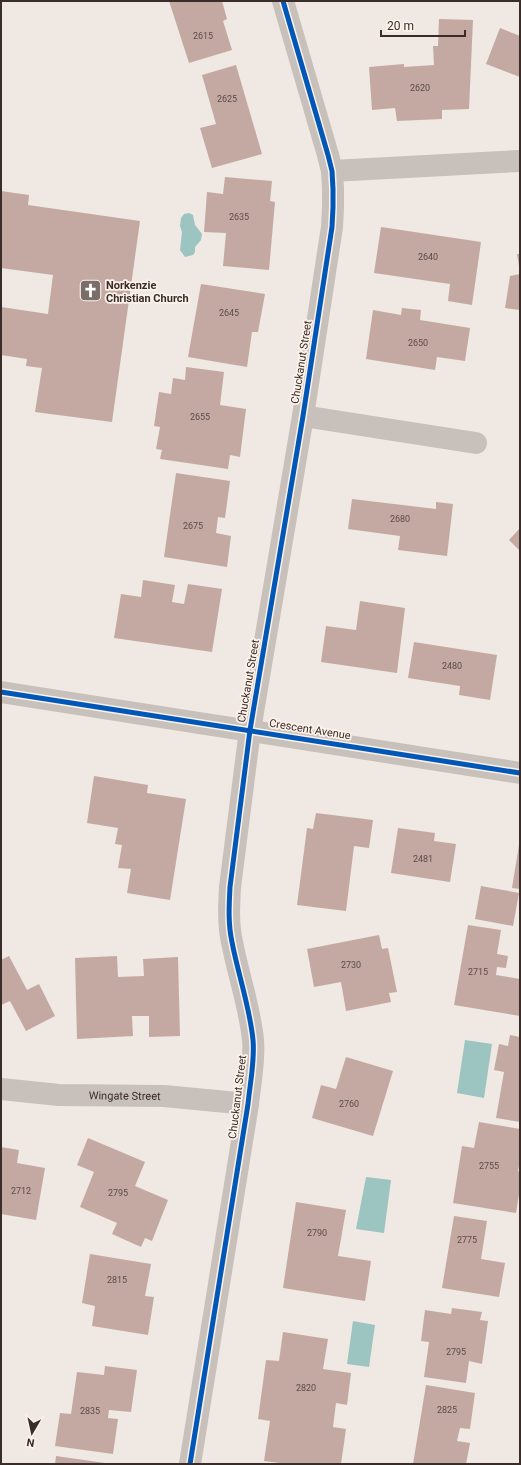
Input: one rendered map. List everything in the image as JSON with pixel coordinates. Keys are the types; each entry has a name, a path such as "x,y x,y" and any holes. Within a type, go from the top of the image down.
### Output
{"street":[{"name":"Chuckanut Street","path":"190,1464 248,1104 254,1058 251,1025 232,941 229,907 232,871 250,730 303,416 332,227 332,171 324,138 283,1"},
{"path":"332,171 519,161"},
{"name":"Chuckanut Street","path":"303,416 476,443"},
{"name":"Crescent Avenue","path":"1,692 520,773"},
{"name":"Wingate Street","path":"1,1089 58,1095 164,1096 248,1104"}],"water":[{"path":"189,213 193,215 195,225 202,234 201,240 195,247 195,252 193,255 185,257 180,250 182,232 180,226 181,218 184,214"},
{"path":"465,1040 492,1044 484,1098 457,1093"},
{"path":"366,1177 391,1180 384,1233 356,1229"},
{"path":"353,1321 375,1325 369,1367 347,1364"}],"building":[{"path":"169,1 222,1 227,19 223,21 232,50 189,63"},
{"path":"439,19 473,20 469,109 442,110 442,119 397,121 395,108 372,110 369,67 404,64 404,67 434,65 433,46 438,46"},
{"path":"500,28 520,36 520,77 486,64"},
{"path":"236,65 262,154 212,168 200,128 216,124 202,75"},
{"path":"225,177 272,181 270,201 275,202 269,270 223,266 226,233 204,232 207,192 223,194"},
{"name":"Norkenzie Christian Church","path":"1,191 29,195 28,205 140,221 112,422 35,412 42,368 26,366 27,359 1,355 1,307 48,314 53,275 1,268"},
{"path":"381,227 481,242 472,305 448,301 450,284 374,273"},
{"path":"517,254 520,254 520,266 519,266"},
{"path":"520,274 520,310 505,308 510,276"},
{"path":"201,284 265,294 258,332 252,332 247,367 188,357"},
{"path":"402,308 421,310 420,320 470,328 465,361 437,357 435,370 366,359 373,310 401,315"},
{"path":"186,367 224,372 220,405 246,409 240,457 230,455 228,469 160,459 162,450 156,449 160,427 154,426 159,392 171,394 173,378 185,380"},
{"path":"176,473 230,481 225,518 218,517 216,533 231,536 227,567 164,557"},
{"path":"352,499 436,509 436,502 453,504 447,556 398,550 400,536 348,529"},
{"path":"520,528 520,551 509,540"},
{"path":"143,580 175,585 172,602 184,604 188,584 222,589 212,652 114,638 121,594 141,597"},
{"path":"360,601 405,608 397,673 321,662 326,626 356,630"},
{"path":"414,642 497,655 490,700 459,695 460,686 408,678"},
{"path":"94,776 148,785 147,793 186,799 170,900 127,893 131,869 118,868 122,845 115,844 118,828 87,823"},
{"path":"316,813 373,820 369,848 354,846 346,911 297,905 307,828 313,829"},
{"path":"398,828 435,833 434,841 456,844 450,882 391,873"},
{"path":"520,845 520,889 512,888"},
{"path":"481,886 519,893 513,926 475,919"},
{"path":"468,925 501,930 497,954 508,956 506,968 497,967 496,975 520,979 520,1016 454,1005"},
{"path":"379,935 382,949 388,948 397,992 389,993 391,1002 346,1011 341,982 314,987 307,949"},
{"path":"9,956 27,990 39,984 55,1016 26,1031 10,1001 1,1005 1,960"},
{"path":"117,956 118,977 144,976 143,959 178,957 180,1036 149,1037 149,1016 132,1016 133,1036 77,1039 75,958"},
{"path":"510,1035 520,1037 520,1122 496,1118 504,1072 494,1070 499,1044 508,1046"},
{"path":"346,1057 393,1071 373,1136 312,1118 321,1085 336,1089"},
{"path":"479,1122 520,1129 520,1161 518,1171 520,1172 520,1188 516,1213 453,1203 462,1146 474,1148"},
{"path":"88,1138 145,1162 135,1186 168,1200 152,1241 145,1238 141,1247 112,1234 117,1223 80,1207 94,1172 77,1165"},
{"path":"1,1147 19,1150 17,1163 45,1168 36,1220 1,1214"},
{"path":"296,1202 346,1210 338,1256 371,1261 365,1301 283,1288"},
{"path":"454,1216 487,1221 481,1259 505,1263 499,1297 442,1288"},
{"path":"90,1254 151,1264 145,1296 154,1297 148,1335 92,1326 95,1306 82,1303"},
{"path":"452,1308 482,1312 480,1320 488,1321 482,1364 469,1361 466,1383 424,1377 429,1342 421,1341 425,1310 451,1314"},
{"path":"283,1332 328,1339 323,1369 351,1373 347,1405 336,1403 333,1427 346,1429 341,1464 288,1464 264,1461 270,1421 258,1419 266,1360 279,1361"},
{"path":"105,1366 137,1370 131,1412 109,1410 108,1418 118,1419 113,1454 55,1446 60,1413 71,1414 77,1372 104,1375"},
{"path":"426,1385 475,1393 470,1429 460,1428 457,1441 470,1443 466,1464 413,1464"},
{"path":"56,1456 105,1463 105,1464 55,1464"}],"cycle path":[{"path":"190,1464 248,1104 253,1064 253,1040 247,1003 230,928 230,887 250,730 303,416 332,227 332,171 283,1"},
{"path":"1,692 520,773"}],"place":[{"name":"Norkenzie Christian Church","path":"91,291"}]}
